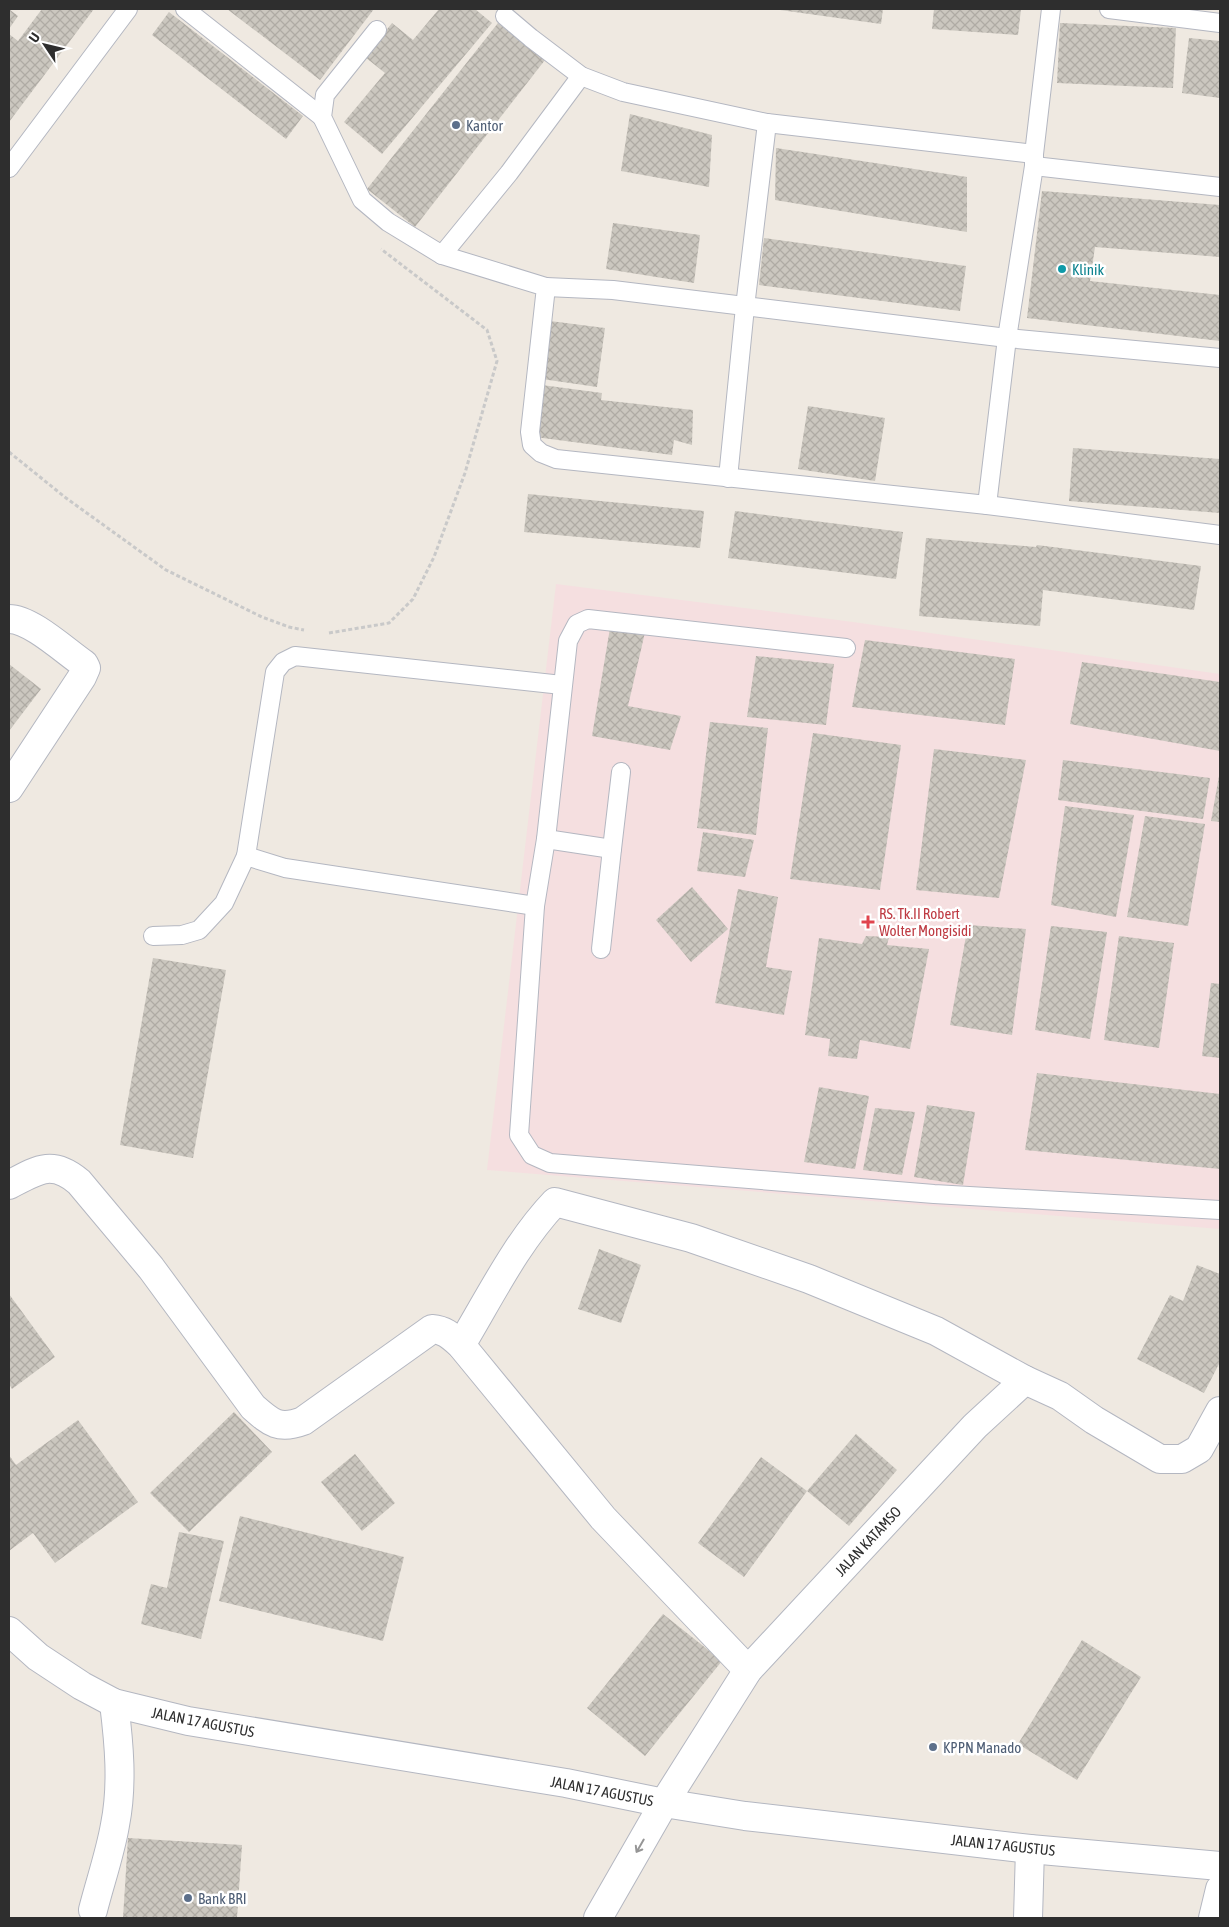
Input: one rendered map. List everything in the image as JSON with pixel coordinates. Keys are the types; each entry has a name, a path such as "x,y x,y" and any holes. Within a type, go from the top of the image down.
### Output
{"street":[{"path":"9,620 20,620 33,628 84,664 86,668 9,788"},
{"path":"9,1185 31,1173 52,1168 68,1172 79,1182 151,1268 252,1407 268,1420 279,1425 289,1427 303,1422 432,1329 440,1329 447,1332 461,1345 603,1518 748,1670"},
{"path":"461,1345 538,1219 555,1202 691,1238 809,1279 936,1331 1025,1380 1060,1396 1094,1420 1160,1459 1182,1459 1199,1449 1220,1412"},
{"name":"JALAN KATAMSO","path":"598,1918 664,1804 748,1670 975,1426 1025,1380"},
{"name":"JALAN 17 AGUSTUS","path":"9,1632 38,1657 82,1686 114,1703 188,1721 566,1783 664,1804 745,1816 1030,1849 1220,1866"},
{"path":"93,1910 115,1825 117,1808 119,1743 114,1703"},
{"path":"1028,1918 1030,1849"},
{"path":"1213,1918 1220,1889"}],"lane":[{"path":"9,168 128,9"},
{"path":"185,9 322,117 362,200 388,222 442,255 546,287 612,290 1007,338 1220,358"},
{"path":"987,505 1007,338 1034,160 1051,9"},
{"path":"1109,9 1220,23"},
{"path":"505,16 581,76 622,92 767,123 1220,187"},
{"path":"322,117 324,96 377,30"},
{"path":"442,255 509,173 581,76"},
{"path":"728,478 745,307 767,123"},
{"path":"546,287 530,432 532,445 541,453 556,459 987,505 1220,536"},
{"path":"846,648 588,619 577,624 568,641 546,839 535,906 519,1136 532,1155 550,1163 934,1194 1220,1210"},
{"path":"152,936 182,935 199,930 224,903 246,856 275,672 282,662 295,656 562,685"},
{"path":"601,949 621,772"},
{"path":"546,839 612,849"},
{"path":"246,856 285,868 535,906"}],"path":[{"path":"326,634 390,623 413,599 434,557 465,473 497,361 487,330 384,253 378,246"},
{"path":"9,452 66,498 166,570 262,617 289,627 307,630"}],"shaded area":[{"name":"RS. Tk.II Robert Wolter Mongisidi","path":"556,584 853,622 1220,674 1220,1229 487,1170"}],"building":[{"path":"9,9 18,16 9,29"},
{"path":"42,9 94,9 9,122 9,34 18,41"},
{"path":"227,9 374,9 320,80"},
{"name":"Kantor","path":"439,9 475,9 492,23 382,154 344,122 385,73 365,57 392,23 413,40"},
{"path":"773,9 883,9 881,24"},
{"path":"934,9 1021,9 1018,35 932,29"},
{"path":"169,12 303,116 286,139 152,35"},
{"name":"Kantor","path":"498,23 545,60 415,227 367,189"},
{"path":"1060,23 1176,28 1173,88 1057,83"},
{"path":"1189,38 1220,41 1220,98 1182,93"},
{"path":"630,114 712,135 709,187 621,171"},
{"path":"776,148 967,177 967,232 775,200"},
{"name":"Klinik","path":"1042,191 1220,205 1220,257 1095,247 1090,281 1220,295 1220,341 1027,318"},
{"path":"613,223 700,235 694,283 606,269"},
{"path":"764,238 966,266 960,311 759,285"},
{"path":"550,321 605,328 597,387 542,379"},
{"path":"542,385 602,393 601,400 693,410 692,445 674,440 672,455 535,437"},
{"path":"808,406 885,418 875,481 798,469"},
{"path":"1073,448 1220,459 1220,513 1069,501"},
{"path":"528,494 704,511 700,548 524,532"},
{"path":"735,511 903,532 896,579 728,558"},
{"path":"926,538 1036,547 1037,545 1201,566 1194,610 1043,590 1040,626 919,616"},
{"path":"611,622 646,628 628,706 681,716 670,750 592,736"},
{"path":"865,640 1015,659 1005,725 852,707"},
{"path":"756,656 834,664 826,725 747,717"},
{"path":"1082,662 1220,682 1220,751 1070,724"},
{"path":"9,664 41,689 9,731"},
{"path":"710,722 768,728 756,835 697,828"},
{"path":"813,733 901,745 880,890 790,879"},
{"path":"934,749 1026,760 999,898 916,890"},
{"path":"1063,760 1210,778 1203,819 1058,800"},
{"path":"1220,776 1220,822 1211,821"},
{"path":"1065,806 1134,815 1116,917 1051,905"},
{"path":"1145,816 1205,824 1188,926 1127,917"},
{"path":"703,832 754,840 745,877 697,871"},
{"path":"692,887 728,929 691,962 656,920"},
{"path":"738,889 778,897 766,967 792,971 784,1015 715,1003"},
{"path":"968,925 1026,929 1012,1035 950,1025"},
{"path":"1051,926 1107,932 1090,1039 1035,1030"},
{"path":"866,936 889,937 887,945 929,949 910,1049 860,1040 857,1059 828,1056 830,1039 805,1035 819,938 862,944"},
{"path":"1119,936 1174,943 1159,1048 1104,1040"},
{"path":"153,958 226,970 193,1158 120,1145"},
{"path":"1211,983 1220,984 1220,1058 1202,1056"},
{"path":"1037,1073 1220,1094 1220,1169 1025,1150"},
{"path":"819,1087 869,1096 855,1169 804,1162"},
{"path":"927,1105 975,1112 963,1185 914,1177"},
{"path":"875,1108 915,1112 902,1175 863,1170"},
{"path":"599,1249 641,1265 621,1323 578,1309"},
{"path":"1197,1265 1220,1274 1220,1362 1204,1393 1137,1359 1170,1295 1183,1301"},
{"path":"9,1294 55,1357 12,1389 9,1384"},
{"path":"234,1412 272,1452 189,1532 150,1493"},
{"path":"78,1420 138,1502 55,1563 33,1533 9,1551 9,1455 16,1465"},
{"path":"856,1434 897,1470 849,1526 807,1491"},
{"path":"355,1454 395,1503 362,1531 321,1482"},
{"path":"761,1457 807,1491 744,1577 698,1543"},
{"path":"240,1516 404,1557 383,1641 219,1601"},
{"path":"179,1532 224,1541 201,1639 141,1624 151,1584 167,1588"},
{"path":"663,1614 722,1661 645,1756 587,1708"},
{"path":"1082,1640 1141,1677 1077,1780 1018,1744"},
{"path":"128,1838 242,1845 237,1918 123,1918"}],"place":[{"name":"Kantor","path":"456,125"},
{"name":"Klinik","path":"1062,269"},
{"name":"RS. Tk.II Robert Wolter Mongisidi","path":"868,922"},
{"name":"KPPN Manado","path":"933,1747"},
{"name":"Bank BRI","path":"188,1898"}]}
